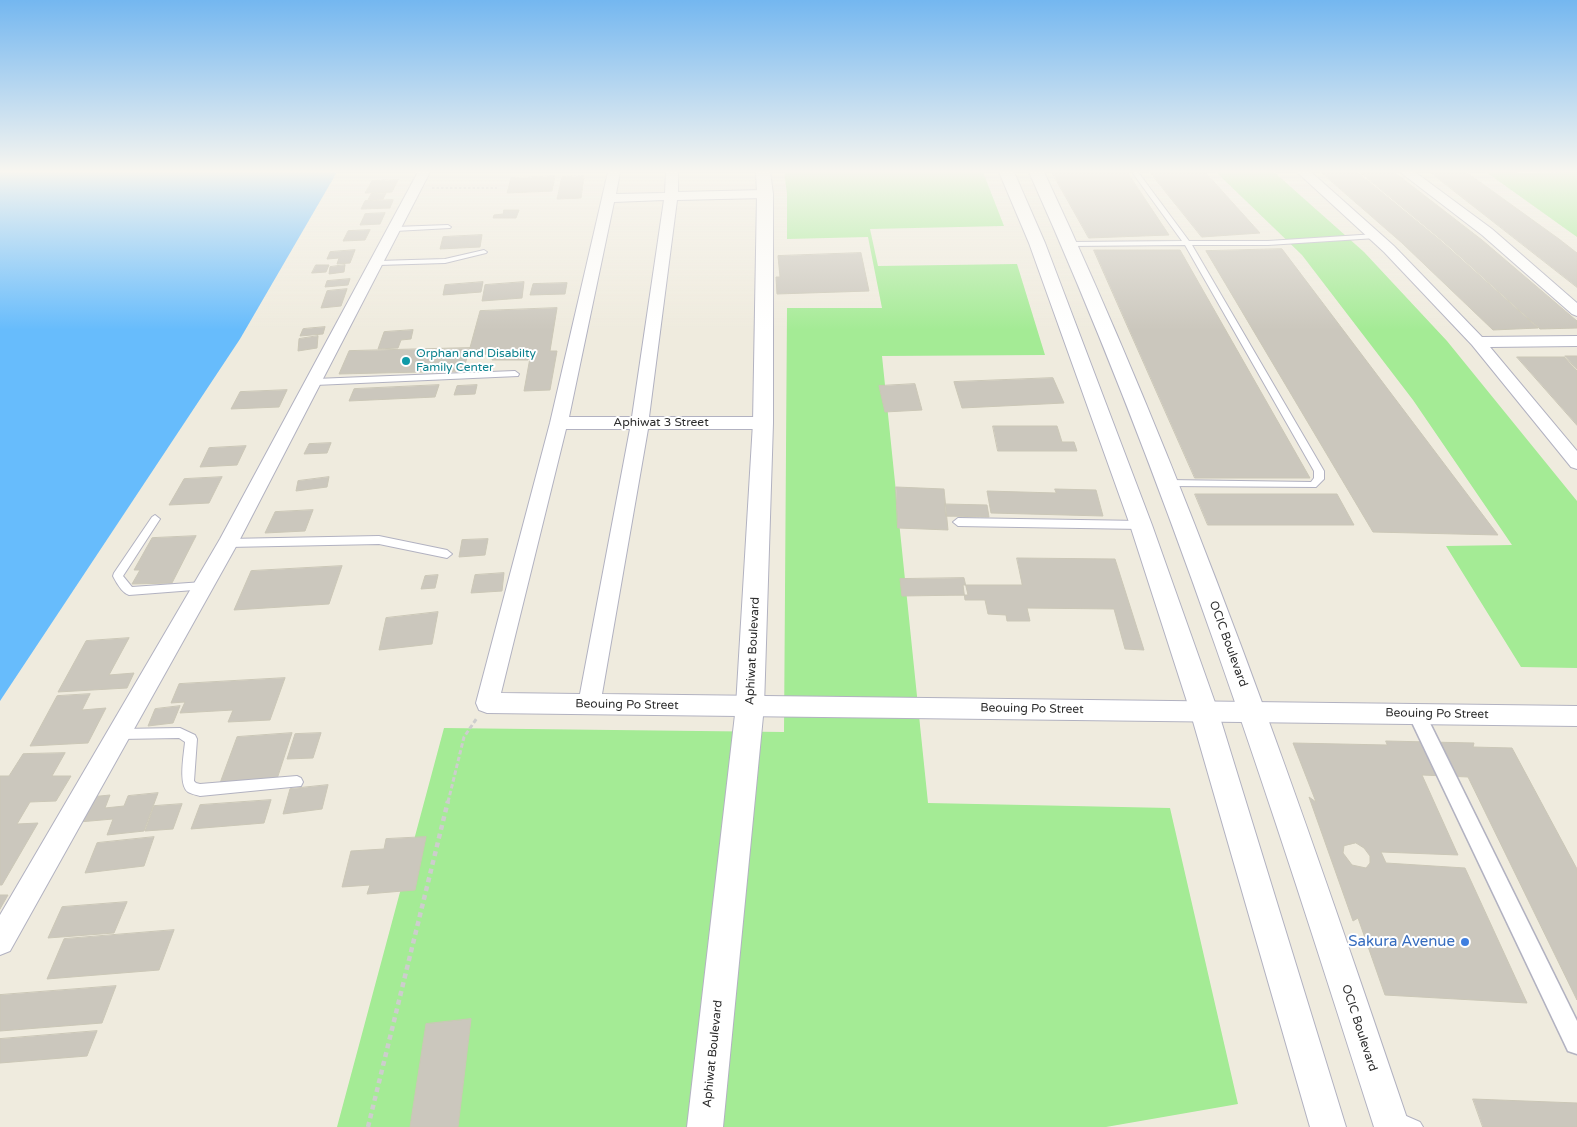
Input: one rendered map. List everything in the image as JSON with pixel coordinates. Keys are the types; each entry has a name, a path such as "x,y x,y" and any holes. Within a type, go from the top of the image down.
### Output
{"street":[{"path":"0,941 228,543 397,225"},
{"path":"487,702 559,423 604,225"},
{"path":"589,704 640,423 667,225"},
{"name":"Aphiwat Boulevard","path":"705,1127 750,706 763,423 764,225"},
{"path":"1029,225 1141,525 1204,711 1328,1127"},
{"name":"OCIC Boulevard","path":"1061,225 1168,483 1253,712 1390,1121"},
{"path":"1363,225 1478,342 1577,463"},
{"path":"1477,225 1577,310"},
{"path":"1478,342 1577,341"},
{"name":"Aphiwat 3 Street","path":"559,423 763,423"},
{"name":"Beouing Po Street","path":"487,702 1577,716"},
{"path":"1417,714 1576,1043"}],"lane":[{"path":"1168,483 1313,485 1319,479 1319,471 1187,243 1174,225"},
{"path":"395,229 448,227"},
{"path":"1070,244 1268,243 1376,236"},
{"path":"378,264 442,263 463,260 484,252"},
{"path":"315,382 515,374"},
{"path":"154,519 118,576 124,586 129,591 202,586"},
{"path":"958,522 1141,525"},
{"path":"228,543 379,540 447,554"},
{"path":"120,734 180,733 191,739 188,782 192,788 200,790 297,782"},
{"path":"1390,1121 1414,1127"}],"path":[{"path":"368,1127 464,737 487,702"}],"green space":[{"path":"787,225 1003,225 1004,226 870,229 878,266 1017,264 1045,355 882,356 928,803 1170,808 1238,1104 1106,1127 337,1127 444,728 784,732 787,308 882,308 868,237 787,239"},
{"path":"1270,225 1333,225 1364,252 1447,341 1577,501 1577,668 1521,667 1446,546 1512,545 1413,400 1302,255"},
{"path":"1560,225 1577,225 1577,237"}],"water":[{"path":"0,225 306,225 240,339 0,701"}],"building":[{"path":"1081,225 1162,225 1169,235 1089,238"},
{"path":"1192,225 1252,225 1260,233 1202,237"},
{"path":"1381,225 1421,225 1538,328 1493,330"},
{"path":"1423,225 1462,225 1577,321 1577,328 1540,329"},
{"path":"1497,225 1539,225 1577,253 1577,287"},
{"path":"370,230 365,240 343,241 348,231"},
{"path":"482,235 480,247 440,249 443,237"},
{"path":"1282,249 1498,535 1373,532 1206,251"},
{"path":"355,250 350,263 337,264 339,258 327,259 330,252"},
{"path":"1094,250 1180,250 1310,478 1195,478"},
{"path":"861,253 869,291 777,294 776,277 780,277 778,256"},
{"path":"316,265 329,265 326,272 312,273"},
{"path":"345,265 344,272 329,274 330,267"},
{"path":"350,279 348,285 325,287 327,281"},
{"path":"483,282 481,292 443,295 445,285"},
{"path":"524,282 522,298 482,301 485,285"},
{"path":"567,283 565,294 530,295 533,284"},
{"path":"347,289 341,306 321,308 327,291"},
{"path":"557,308 550,351 557,351 550,390 524,391 531,352 468,355 480,311"},
{"path":"325,327 323,334 300,336 303,329"},
{"path":"413,330 411,339 401,340 398,348 378,349 384,332"},
{"path":"318,336 317,348 298,351 299,339"},
{"name":"Orphan and Disabilty Family Center","path":"470,348 463,371 339,374 349,351"},
{"path":"530,353 528,360 492,360 494,354"},
{"path":"1565,356 1577,356 1577,369"},
{"path":"1517,357 1564,357 1577,371 1577,425"},
{"path":"1053,378 1064,403 962,408 954,382"},
{"path":"915,384 922,410 885,412 879,386"},
{"path":"439,385 435,397 349,401 354,389"},
{"path":"477,385 475,394 454,395 457,386"},
{"path":"287,390 279,407 231,409 240,392"},
{"path":"993,426 1057,426 1062,442 1074,442 1077,451 998,451"},
{"path":"331,443 327,453 304,454 309,444"},
{"path":"246,446 237,465 200,467 209,448"},
{"path":"222,477 209,503 169,505 184,479"},
{"path":"329,477 327,487 296,491 298,481"},
{"path":"896,487 944,489 948,530 898,528"},
{"path":"1055,489 1096,490 1103,516 991,513 987,491 1056,493"},
{"path":"1195,494 1337,494 1354,525 1208,525"},
{"path":"945,504 987,505 989,517 946,516"},
{"path":"313,510 305,531 265,533 275,512"},
{"path":"196,536 172,583 132,584 140,570 134,570 152,538"},
{"path":"488,539 485,555 459,557 462,540"},
{"path":"1017,558 1115,559 1144,650 1125,649 1114,609 1027,608 1030,621 1007,621 1006,615 988,614 985,600 965,600 963,585 1022,585"},
{"path":"342,566 329,604 234,610 251,571"},
{"path":"504,573 502,591 471,593 475,575"},
{"path":"438,575 435,588 421,589 425,576"},
{"path":"964,578 968,595 902,596 900,579"},
{"path":"438,612 432,644 379,650 386,618"},
{"path":"129,638 109,675 134,673 127,688 58,692 86,641"},
{"path":"285,678 270,720 228,722 233,710 180,713 185,702 171,703 179,684"},
{"path":"90,694 82,710 106,708 88,743 30,746 57,696"},
{"path":"180,706 173,723 148,726 155,709"},
{"path":"292,733 277,779 220,783 237,737"},
{"path":"321,733 313,758 287,759 295,734"},
{"path":"1386,741 1474,743 1473,747 1512,748 1577,869 1577,1000 1468,777 1422,775 1458,855 1381,852 1386,863 1465,868 1527,1003 1385,995 1358,918 1353,921 1309,797 1316,802 1293,743 1387,745","holes":["1356,843 1364,848 1370,856 1370,863 1366,868 1352,865 1343,853 1344,846"]},
{"path":"65,753 52,776 71,776 56,801 30,802 17,824 38,823 2,885 0,885 0,776 9,776 23,754"},
{"path":"328,785 322,809 283,814 290,789"},
{"path":"158,793 144,831 107,835 113,819 79,822 90,797 110,795 105,808 124,806 128,796"},
{"path":"271,800 264,823 191,829 200,805"},
{"path":"182,804 173,829 145,831 154,806"},
{"path":"154,837 144,866 85,873 97,843"},
{"path":"426,837 415,890 367,894 370,885 342,887 351,851 384,849 386,839"},
{"path":"0,895 8,895 0,909"},
{"path":"127,902 114,933 48,938 62,907"},
{"path":"174,930 159,970 47,979 64,939"},
{"path":"116,986 102,1023 0,1031 0,995"},
{"path":"471,1019 458,1127 410,1127 426,1024"},
{"path":"97,1031 87,1056 0,1063 0,1039"},
{"path":"1473,1099 1577,1103 1577,1127 1483,1127"}],"place":[{"name":"Orphan and Disabilty Family Center","path":"406,361"},
{"name":"Sakura Avenue","path":"1465,942"}]}
